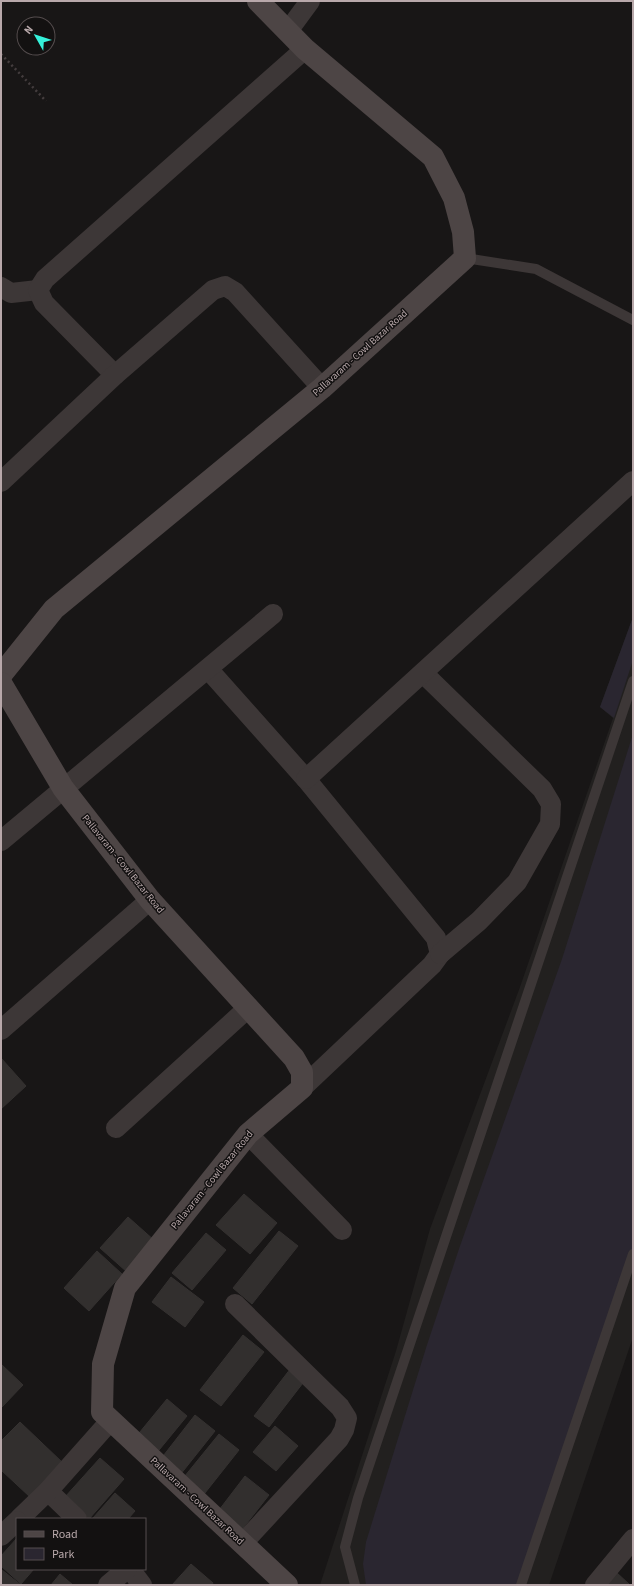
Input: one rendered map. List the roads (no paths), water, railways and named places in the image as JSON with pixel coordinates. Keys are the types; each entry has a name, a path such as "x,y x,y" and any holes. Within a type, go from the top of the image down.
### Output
{"street":[{"path":"258,1 305,48 433,157 454,198 463,232 465,258"},
{"path":"288,31 310,1"},
{"path":"38,290 45,278 305,48"},
{"name":"Pallavaram - Cowl Bazar Road","path":"1,675 54,609 322,388 465,258"},
{"path":"1,482 115,375 213,290 225,286 235,292 322,388"},
{"path":"1,287 11,293 38,290"},
{"path":"38,290 44,303 115,375"},
{"path":"306,779 633,481"},
{"path":"1,841 273,614"},
{"path":"208,669 306,779 436,938 440,954"},
{"path":"302,1088 432,965 440,954 479,921 516,882 550,824 551,804 542,789 423,672"},
{"name":"Pallavaram - Cowl Bazar Road","path":"1,683 64,788 150,900 294,1058 302,1072 302,1088 248,1134 125,1288 103,1364 102,1412 287,1585"},
{"path":"1,1030 150,900"},
{"path":"116,1128 248,1008"},
{"path":"248,1134 342,1230"},
{"path":"235,1304 340,1407 347,1418 344,1430 339,1439 243,1544"},
{"path":"20,1518 48,1491 111,1420"},
{"path":"48,1491 76,1518"},
{"path":"1,1536 16,1522"},
{"path":"595,1585 633,1539"},
{"path":"108,1585 127,1570"},
{"path":"129,1570 142,1585"}],"lane":[{"path":"465,258 536,269 633,320"},
{"path":"355,1585 345,1547 358,1498 633,681"},
{"path":"521,1585 633,1254"}]}
